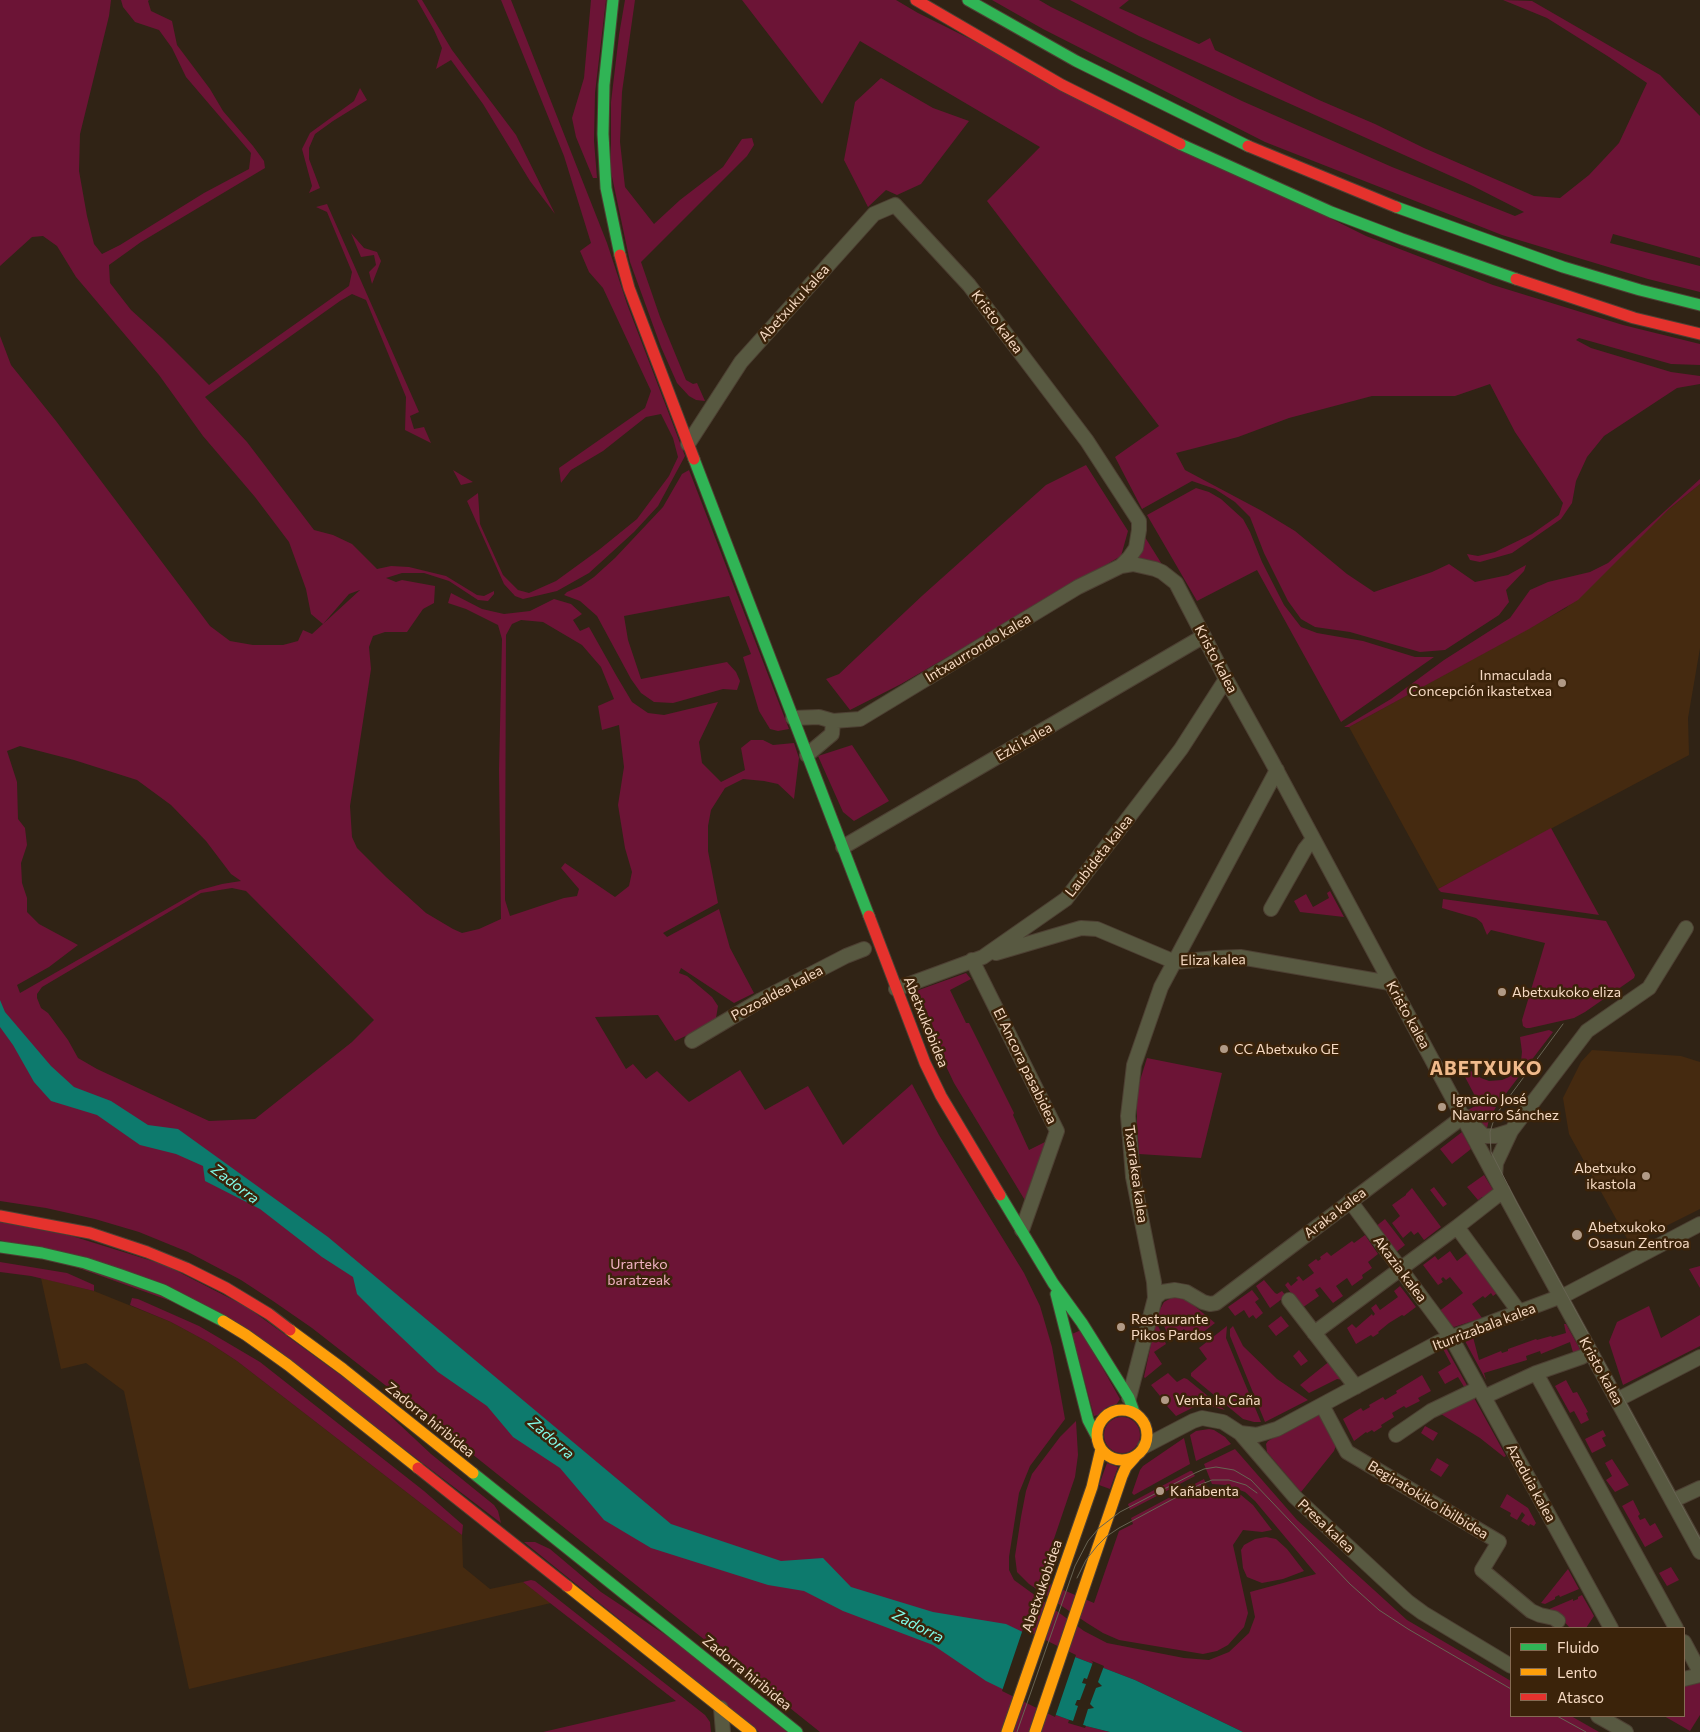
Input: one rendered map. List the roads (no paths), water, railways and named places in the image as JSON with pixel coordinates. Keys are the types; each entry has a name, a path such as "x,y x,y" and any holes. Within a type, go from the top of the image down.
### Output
{"main road":[{"name":"Abetxukobidea","path":"613,0 604,85 603,134 606,188 614,231 629,288 912,1032 941,1096 1053,1283 1082,1323 1129,1398 1134,1412"},
{"path":"916,0 1054,80 1137,124 1236,171 1322,208 1402,239 1554,292 1634,318 1700,334"},
{"path":"968,0 1150,99 1237,141 1324,178 1414,215 1554,264 1640,290 1700,305"},
{"name":"Zadorra hiribidea","path":"0,1216 90,1233 147,1252 186,1268 226,1288 269,1314 358,1382 796,1732"},
{"path":"0,1247 42,1253 121,1274 163,1290 246,1335 303,1377 751,1732"},
{"name":"Abetxukobidea","path":"1053,1283 1088,1420 1097,1437"},
{"path":"1035,1732 1122,1476 1126,1468 1145,1446 1148,1438 1146,1425 1134,1412 1123,1410 1109,1414 1099,1425 1097,1437 1101,1449 1106,1454 1117,1459 1128,1460 1135,1457"},
{"name":"Abetxukobidea","path":"1007,1732 1092,1486 1101,1449"}],"street":[{"name":"Abetxuku kalea","path":"688,444 741,362 874,214 895,205"},
{"name":"Kristo kalea","path":"895,205 969,285 1087,441 1139,521"},
{"name":"Intxaurrondo kalea","path":"1121,566 1136,548 1139,521"},
{"name":"Intxaurrondo kalea","path":"793,718 819,717 833,722 860,719 1078,587 1121,566 1133,564 1155,568 1176,582"},
{"name":"Kristo kalea","path":"1176,582 1390,983 1700,1552"},
{"name":"Ezki kalea","path":"843,848 1204,636"},
{"name":"Laubideta kalea","path":"896,989 978,959 1066,899 1181,748 1226,678"},
{"path":"806,755 832,734 833,722"},
{"name":"Txarrakea kalea","path":"1129,1398 1155,1298 1154,1282 1133,1177 1128,1116 1134,1065 1161,988 1277,770"},
{"path":"1271,909 1304,848 1313,839"},
{"name":"Eliza kalea","path":"978,959 1081,928 1097,929 1175,962 1240,958 1390,983"},
{"path":"1495,1177 1496,1163 1511,1131 1587,1031 1649,988 1686,928"},
{"name":"Pozoaldea kalea","path":"692,1040 761,1000 846,956 864,949"},
{"name":"El Ancora pasabidea","path":"978,959 1057,1131 1022,1230"},
{"path":"1464,1116 1484,1136 1495,1136 1511,1131"},
{"name":"Araka kalea","path":"1155,1298 1162,1292 1174,1290 1186,1292 1203,1302 1216,1303 1464,1116"},
{"path":"1314,1333 1503,1191"},
{"name":"Akazia kalea","path":"1350,1201 1451,1337"},
{"name":"Iturrizabala kalea","path":"1240,1433 1257,1435 1272,1431 1451,1337 1561,1296 1700,1224"},
{"path":"1457,1227 1520,1312"},
{"path":"1289,1300 1356,1387"},
{"name":"Azeduia kalea","path":"1451,1337 1610,1627"},
{"path":"1396,1435 1431,1411 1582,1357"},
{"path":"1617,1400 1700,1357"},
{"path":"1536,1373 1675,1627"},
{"name":"Begiratokiko ibilbidea","path":"1322,1405 1348,1452 1499,1542 1482,1570 1531,1612 1554,1618 1558,1621"},
{"name":"Presa kalea","path":"1145,1446 1180,1426 1202,1418 1223,1422 1240,1433 1295,1497 1408,1602 1510,1665"},
{"path":"1672,1501 1700,1488"},
{"path":"1685,1644 1700,1673 1685,1679"},
{"path":"722,1708 723,1732"},
{"path":"1600,1717 1626,1732"}],"water":[{"name":"Zadorra","path":"0,1000 5,1012 51,1066 74,1087 111,1101 148,1125 178,1129 328,1237 671,1524 781,1561 823,1558 851,1587 933,1612 1006,1624 1075,1657 1135,1680 1243,1732 1110,1732 1086,1726 1056,1715 986,1681 933,1645 843,1611 804,1591 768,1585 651,1548 604,1520 560,1468 513,1437 487,1406 438,1372 357,1294 353,1277 322,1257 260,1209 205,1181 203,1166 176,1154 140,1145 97,1115 51,1101 34,1082 13,1045 0,1027"}],"tram line":[{"path":"1563,1024 1495,1116 1490,1132 1491,1152 1700,1539"},
{"path":"1017,1732 1075,1566 1088,1541 1099,1528 1120,1512 1195,1473 1216,1467 1234,1470 1251,1480 1350,1584 1379,1610 1510,1688"},
{"path":"1077,1578 1086,1560 1107,1536 1199,1485 1212,1480 1229,1480 1246,1485 1257,1493"},
{"path":"1559,1717 1586,1732"}],"place":[{"name":"Inmaculada Concepción ikastetxea","path":"1562,683"},
{"name":"Abetxukoko eliza","path":"1502,992"},
{"name":"CC Abetxuko GE","path":"1224,1049"},
{"name":"Ignacio José Navarro Sánchez","path":"1442,1107"},
{"name":"Abetxuko ikastola","path":"1646,1176"},
{"name":"Abetxukoko Osasun Zentroa","path":"1577,1235"},
{"name":"Restaurante Pikos Pardos","path":"1121,1327"},
{"name":"Venta la Caña","path":"1165,1400"},
{"name":"Kañabenta","path":"1160,1491"}],"district":[{"name":"ABETXUKO","path":"1486,1069"}],"park label":[{"name":"Urarteko baratzeak","path":"639,1272"}]}
